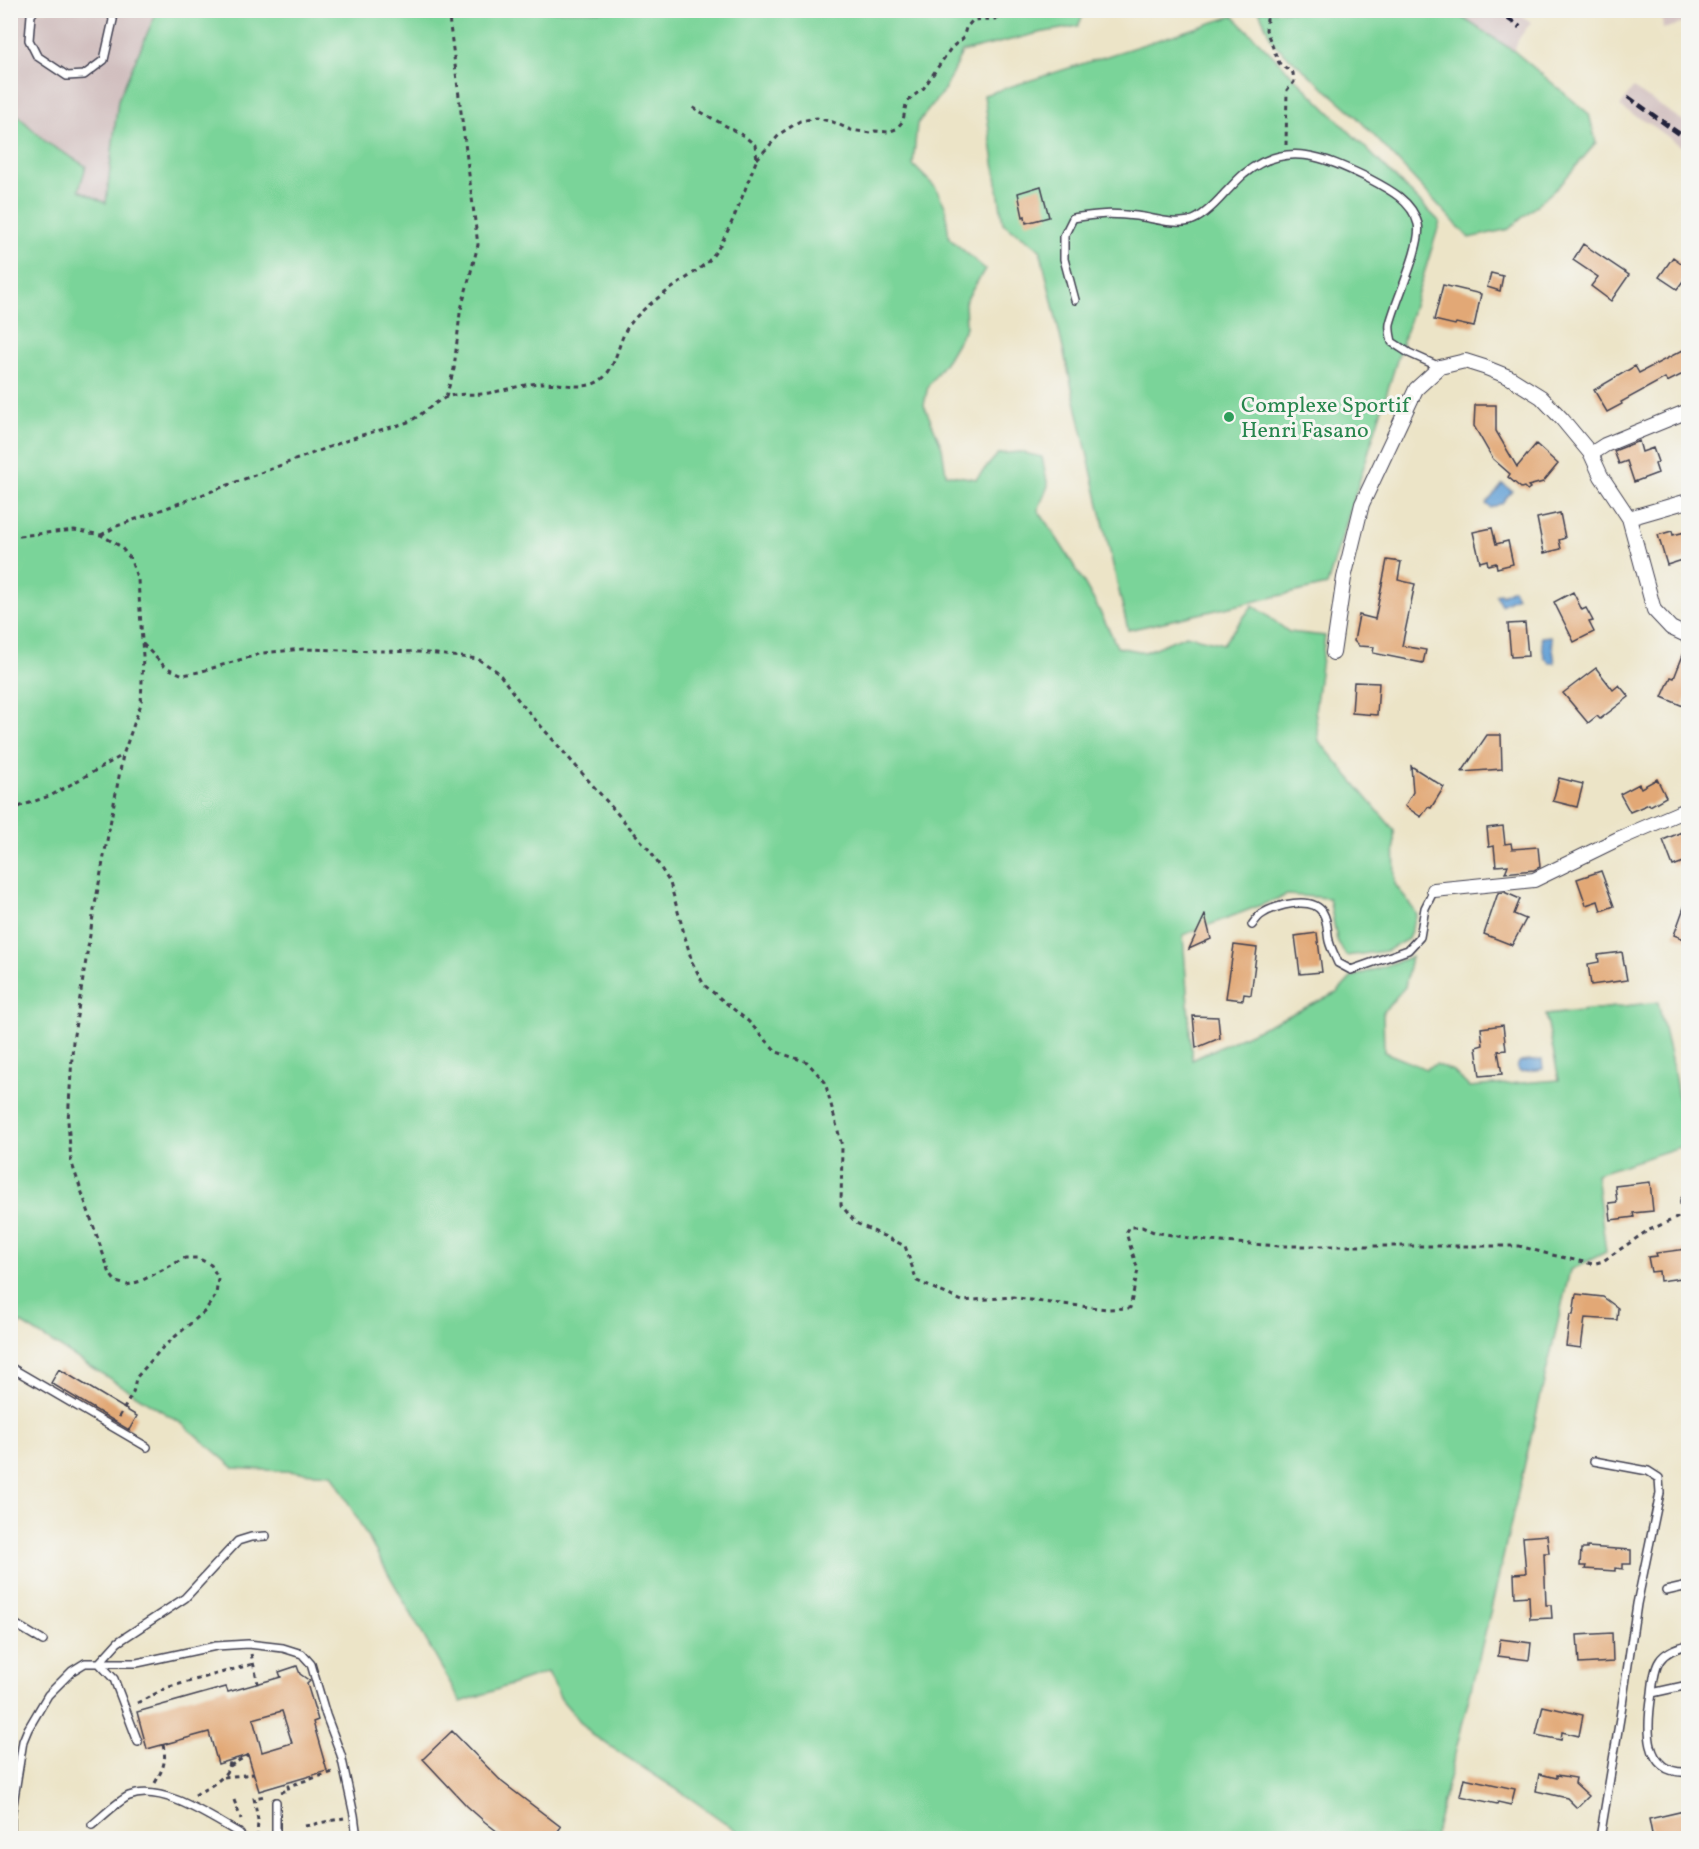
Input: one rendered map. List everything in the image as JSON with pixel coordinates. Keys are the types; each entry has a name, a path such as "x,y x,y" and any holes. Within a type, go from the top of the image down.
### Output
{"street":[{"path":"1333,653 1344,578 1362,504 1416,389 1440,367 1465,361 1509,377 1541,397 1591,454 1629,518 1653,610 1671,628 1689,636"},
{"path":"1591,454 1605,445 1689,411"},
{"path":"1629,518 1689,501"},
{"path":"1434,890 1534,880 1618,839 1689,809"}],"lane":[{"path":"35,10 31,15 29,40 37,56 67,76 84,75 104,60 113,20 111,10"},
{"path":"1075,300 1064,259 1064,236 1073,218 1101,213 1169,222 1192,221 1212,207 1245,174 1269,158 1286,154 1307,155 1331,160 1396,193 1412,208 1419,226 1416,245 1390,326 1392,342 1408,353 1440,367"},
{"path":"1252,925 1260,915 1276,906 1292,903 1318,907 1324,914 1329,941 1338,963 1351,970 1408,950 1420,937 1425,908 1434,890"},
{"path":"10,1367 147,1447"},
{"path":"1594,1461 1648,1471 1659,1478 1660,1493 1637,1604 1600,1839"},
{"path":"99,1663 118,1642 185,1598 238,1541 266,1536"},
{"path":"1666,1591 1689,1586"},
{"path":"10,1621 43,1641"},
{"path":"11,1839 11,1817 23,1741 48,1695 72,1671 85,1663 137,1663 216,1646 248,1644 283,1648 302,1654 311,1664 341,1755 357,1839"},
{"path":"1689,1645 1674,1648 1664,1654 1655,1670 1648,1718 1650,1744 1657,1762 1676,1773 1689,1772"},
{"path":"99,1663 114,1679 138,1742"},
{"path":"1652,1693 1689,1684"},
{"path":"92,1825 128,1796 149,1792 184,1803 239,1833 243,1839"},
{"path":"276,1802 276,1839"}],"path":[{"path":"446,398 454,369 460,313 478,245 448,10"},
{"path":"101,535 117,526 359,436 406,422 421,415 440,400 453,395 481,394 531,384 593,384 604,377 613,364 624,333 631,322 676,284 706,263 723,240 757,159 781,133 800,121 817,118 851,130 870,133 896,129 903,121 906,104 923,89 951,48 963,38 966,28 973,20 991,21 1008,17 1018,10"},
{"path":"1263,10 1267,19 1266,30 1279,63 1293,73 1294,82 1287,90 1286,154"},
{"path":"692,107 744,136 755,146 757,159"},
{"path":"10,535 74,530 101,535 120,546 130,558 138,580 142,644 141,704 123,755 94,910 73,1041 68,1121 71,1161 110,1274 116,1282 127,1285 141,1281 185,1258 198,1258 211,1264 218,1278 216,1295 204,1312 163,1347 136,1378 133,1393 113,1427"},
{"path":"142,644 165,667 183,675 263,653 303,649 419,652 478,659 498,672 519,700 651,852 670,883 692,962 704,985 748,1021 777,1052 807,1062 825,1082 842,1146 841,1205 856,1222 905,1246 917,1281 962,1301 1013,1297 1108,1309 1131,1308 1138,1270 1126,1233 1130,1227 1142,1227 1154,1232 1208,1241 1280,1246 1519,1246 1593,1264 1603,1261 1647,1231 1684,1215 1688,1202"},
{"path":"10,810 52,795 123,755"},
{"path":"248,1644 258,1683"},
{"path":"137,1703 169,1687 253,1664"},
{"path":"149,1792 165,1765 163,1745"},
{"path":"230,1766 248,1755"},
{"path":"224,1777 230,1766 230,1760"},
{"path":"280,1792 289,1790 288,1786 334,1772 331,1763"},
{"path":"184,1803 224,1777 254,1774"},
{"path":"257,1839 258,1820 254,1798 272,1794"},
{"path":"234,1800 241,1821"},
{"path":"305,1826 354,1815"}],"shaded area":[{"path":"11,11 157,11 118,101 107,203 79,190 86,166 47,143 11,108"},
{"path":"1452,11 1515,11 1531,22 1518,40 1514,51"},
{"path":"1661,11 1688,11 1688,22 1663,29"},
{"path":"1633,88 1688,124 1688,151 1653,126 1620,107"}],"green space":[{"path":"157,11 1085,11 1078,26 962,52 944,90 917,124 913,165 935,187 945,206 949,238 985,269 965,302 966,327 928,386 924,405 942,447 946,474 976,479 998,454 1020,452 1042,457 1048,486 1038,510 1081,577 1117,647 1145,652 1186,635 1223,644 1253,605 1289,632 1325,636 1315,710 1319,741 1394,830 1395,884 1417,914 1408,939 1386,951 1346,956 1337,940 1329,898 1287,895 1183,935 1192,1060 1337,993 1352,977 1411,957 1405,987 1383,1012 1384,1052 1426,1069 1436,1064 1453,1071 1469,1087 1559,1080 1546,1015 1658,1002 1674,1073 1686,1145 1596,1174 1606,1252 1570,1270 1491,1609 1434,1838 747,1838 591,1734 561,1699 548,1672 461,1702 332,1474 234,1468 184,1425 21,1323 11,1334 10,108 47,143 86,166 79,190 106,203 118,100"},
{"path":"1259,11 1452,11 1514,51 1589,114 1596,143 1559,186 1509,229 1469,238 1353,113 1273,43"},
{"name":"Complexe Sportif Henri Fasano","path":"1233,16 1440,222 1327,585 1128,630 1040,249 1003,223 984,95"}],"water":[{"path":"1503,484 1512,491 1502,503 1491,508 1486,504"},
{"path":"1513,589 1517,597 1501,605 1496,595 1500,593 1502,595"},
{"path":"1551,636 1555,663 1550,663 1544,657 1541,637"},
{"path":"1542,1060 1543,1069 1520,1072 1517,1068 1519,1062"}],"building":[{"path":"1041,186 1049,217 1026,223 1018,193"},
{"path":"1583,244 1629,275 1611,301 1591,286 1598,277 1573,260"},
{"path":"1673,257 1689,269 1689,273 1677,289 1659,277"},
{"path":"1491,273 1503,276 1500,291 1487,287"},
{"path":"1443,285 1481,294 1474,327 1434,320"},
{"path":"1685,349 1689,356 1689,371 1667,382 1665,378 1607,412 1594,390 1635,366 1639,373"},
{"path":"1475,405 1496,405 1496,431 1517,467 1536,444 1558,464 1543,482 1528,486 1530,488 1527,490 1508,477 1510,474 1493,459 1474,426"},
{"path":"1639,441 1642,452 1653,448 1658,462 1655,464 1658,473 1634,482 1627,461 1619,464 1614,451"},
{"path":"1560,513 1565,538 1559,540 1561,549 1544,553 1537,518"},
{"path":"1492,528 1496,544 1508,541 1513,564 1497,568 1496,563 1488,565 1487,560 1480,562 1473,532"},
{"path":"1672,531 1673,535 1689,531 1689,558 1667,565 1658,535"},
{"path":"1387,560 1401,562 1398,580 1415,584 1402,646 1426,650 1423,663 1373,653 1374,647 1359,646 1354,641 1359,615 1375,619"},
{"path":"1573,592 1582,610 1586,608 1593,621 1589,622 1594,632 1574,642 1554,602"},
{"path":"1525,623 1528,656 1511,657 1508,624"},
{"path":"1687,645 1689,645 1689,692 1683,706 1662,697 1671,677 1674,678"},
{"path":"1596,668 1613,690 1619,685 1629,697 1600,719 1597,716 1588,723 1563,693"},
{"path":"1354,682 1379,683 1377,715 1352,713"},
{"path":"1487,735 1501,735 1502,769 1462,772"},
{"path":"1411,766 1444,787 1431,808 1428,807 1421,817 1405,806 1413,792"},
{"path":"1559,778 1583,784 1577,807 1553,801"},
{"path":"1657,779 1666,797 1650,806 1649,804 1630,812 1620,794 1639,784 1641,788"},
{"path":"1503,826 1505,844 1511,843 1512,849 1538,847 1540,867 1534,870 1505,873 1508,865 1496,866 1494,846 1489,847 1487,828"},
{"path":"1689,829 1689,860 1673,866 1663,840"},
{"path":"1601,871 1614,906 1601,911 1598,901 1586,905 1577,879"},
{"path":"1504,892 1520,899 1514,914 1526,919 1512,945 1484,934 1498,893"},
{"path":"1687,899 1689,900 1689,941 1674,935"},
{"path":"1205,915 1211,939 1189,949"},
{"path":"1317,933 1322,972 1300,974 1295,936"},
{"path":"1234,945 1257,948 1251,995 1244,994 1243,1000 1226,998"},
{"path":"1622,952 1627,980 1591,985 1588,964 1599,962 1598,955"},
{"path":"1193,1016 1218,1017 1220,1038 1196,1048"},
{"path":"1503,1025 1506,1050 1498,1051 1502,1074 1480,1076 1476,1047 1483,1045 1481,1028"},
{"path":"1650,1182 1653,1211 1633,1213 1634,1217 1611,1220 1609,1203 1617,1202 1615,1186"},
{"path":"1686,1249 1689,1277 1660,1281 1659,1271 1651,1272 1648,1257 1657,1256 1656,1253"},
{"path":"1576,1294 1603,1297 1618,1308 1617,1320 1585,1318 1581,1348 1566,1346 1570,1315 1573,1315"},
{"path":"59,1369 137,1416 129,1430 51,1383"},
{"path":"1547,1535 1549,1553 1544,1553 1546,1605 1551,1605 1552,1618 1530,1619 1529,1596 1515,1597 1514,1574 1526,1573 1523,1537"},
{"path":"1587,1547 1631,1550 1631,1564 1623,1564 1623,1569 1615,1568 1615,1571 1585,1569 1586,1566 1580,1566 1581,1549 1587,1549"},
{"path":"1612,1633 1613,1662 1579,1664 1577,1635"},
{"path":"1500,1639 1531,1643 1529,1660 1498,1656"},
{"path":"297,1666 300,1674 310,1681 307,1684 318,1720 313,1722 327,1771 259,1791 248,1755 218,1764 209,1732 147,1749 137,1712 226,1687 228,1692 281,1677 279,1672","holes":["282,1711 292,1743 262,1752 253,1719"]},
{"path":"1543,1706 1583,1715 1579,1736 1562,1732 1561,1740 1536,1735"},
{"path":"452,1731 502,1782 561,1827 552,1839 507,1839 467,1806 423,1759"},
{"path":"1539,1774 1557,1778 1557,1775 1576,1778 1575,1783 1589,1796 1577,1808 1567,1798 1536,1791"},
{"path":"1464,1778 1515,1789 1511,1805 1460,1796"},
{"path":"1684,1811 1685,1814 1689,1814 1689,1839 1653,1839 1649,1819"}],"railway":[{"path":"1496,10 1520,27"},
{"path":"1628,97 1688,140"}],"place":[{"name":"Complexe Sportif Henri Fasano","path":"1229,417"}]}
